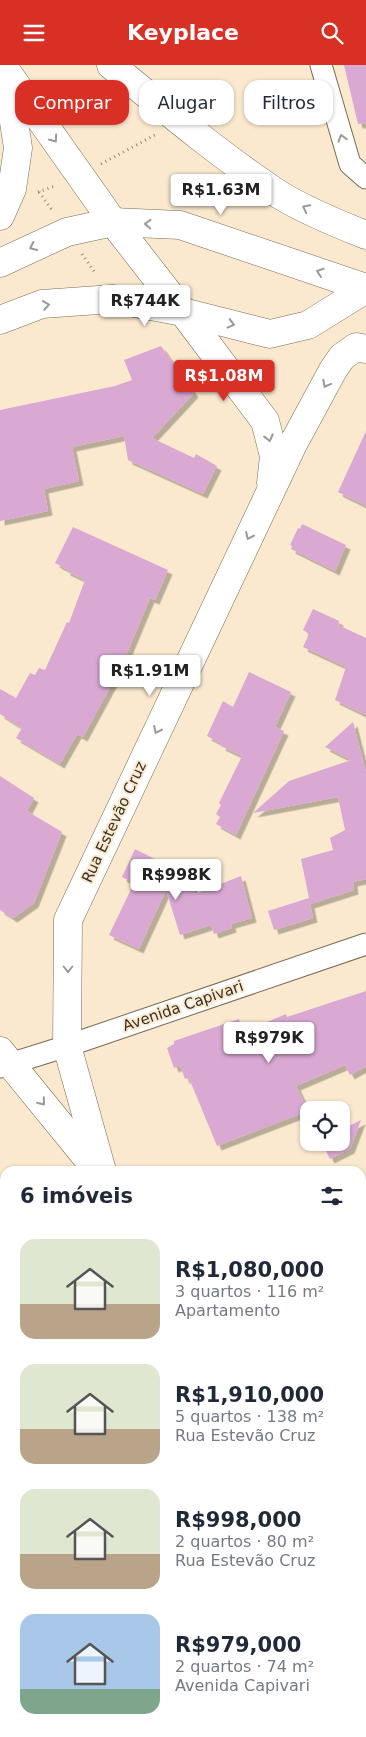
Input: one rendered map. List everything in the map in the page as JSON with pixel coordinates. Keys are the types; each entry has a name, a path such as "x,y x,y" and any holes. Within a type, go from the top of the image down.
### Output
{"main road":[{"path":"112,65 139,88"},
{"path":"4,68 113,222 265,421 274,455 270,492"},
{"path":"0,216 12,189 18,148 4,68"},
{"path":"183,125 281,195 339,225 366,235"},
{"path":"0,263 67,231 113,222 180,225 366,288"},
{"path":"0,320 42,304 113,299 183,312 270,334 308,325 366,288"},
{"name":"Rua Estevão Cruz","path":"99,1166 68,1046 68,920 270,492 333,371 342,357 356,347 366,349"},
{"path":"4,1061 96,1166"}],"street":[{"path":"321,65 350,164 366,178"},
{"name":"Avenida Capivari","path":"4,1061 68,1046 366,944"}],"path":[{"path":"39,192 79,175 173,125"}],"building":[{"path":"344,65 366,65 366,123 358,124"},
{"path":"161,346 194,393 152,438 194,458 196,454 217,466 203,494 128,460 124,436 72,447 79,481 44,489 48,511 0,521 0,410 115,386 132,380 124,360"},
{"path":"366,431 366,506 338,492"},
{"path":"302,524 346,545 335,571 291,549 292,546 290,545"},
{"path":"73,527 168,570 155,600 150,598 122,665 83,737 77,734 60,764 16,738 22,728 0,714 0,689 16,698 30,673 35,675 39,668 45,670 67,622 69,623 85,580 66,571 66,569 55,563"},
{"path":"313,609 339,621 338,625 366,638 366,715 335,700 346,667 303,647 309,634 303,630"},
{"path":"249,672 291,692 275,727 284,731 236,835 216,824 220,817 216,814 221,805 219,803 242,756 221,746 222,744 207,736 223,701 233,707"},
{"path":"353,722 366,773 366,879 353,882 354,890 310,904 313,918 274,930 268,911 309,898 301,859 333,850 330,838 345,830 338,797 253,813 289,781 351,760 325,747"},
{"path":"0,776 34,798 27,811 62,832 34,903 13,918 0,910"},
{"path":"135,849 190,877 195,894 241,876 252,918 231,924 232,928 214,934 211,925 180,935 166,890 139,949 109,935 134,883 122,877"},
{"path":"366,991 366,1066 350,1075 345,1065 296,1086 303,1101 300,1101 300,1114 217,1146 189,1078 185,1079 180,1066 174,1068 167,1048 174,1044 174,1041 239,1019 243,1032 286,1014 287,1017"},
{"path":"361,1120 350,1149 350,1126"},
{"path":"326,1151 346,1151 330,1159"}]}
